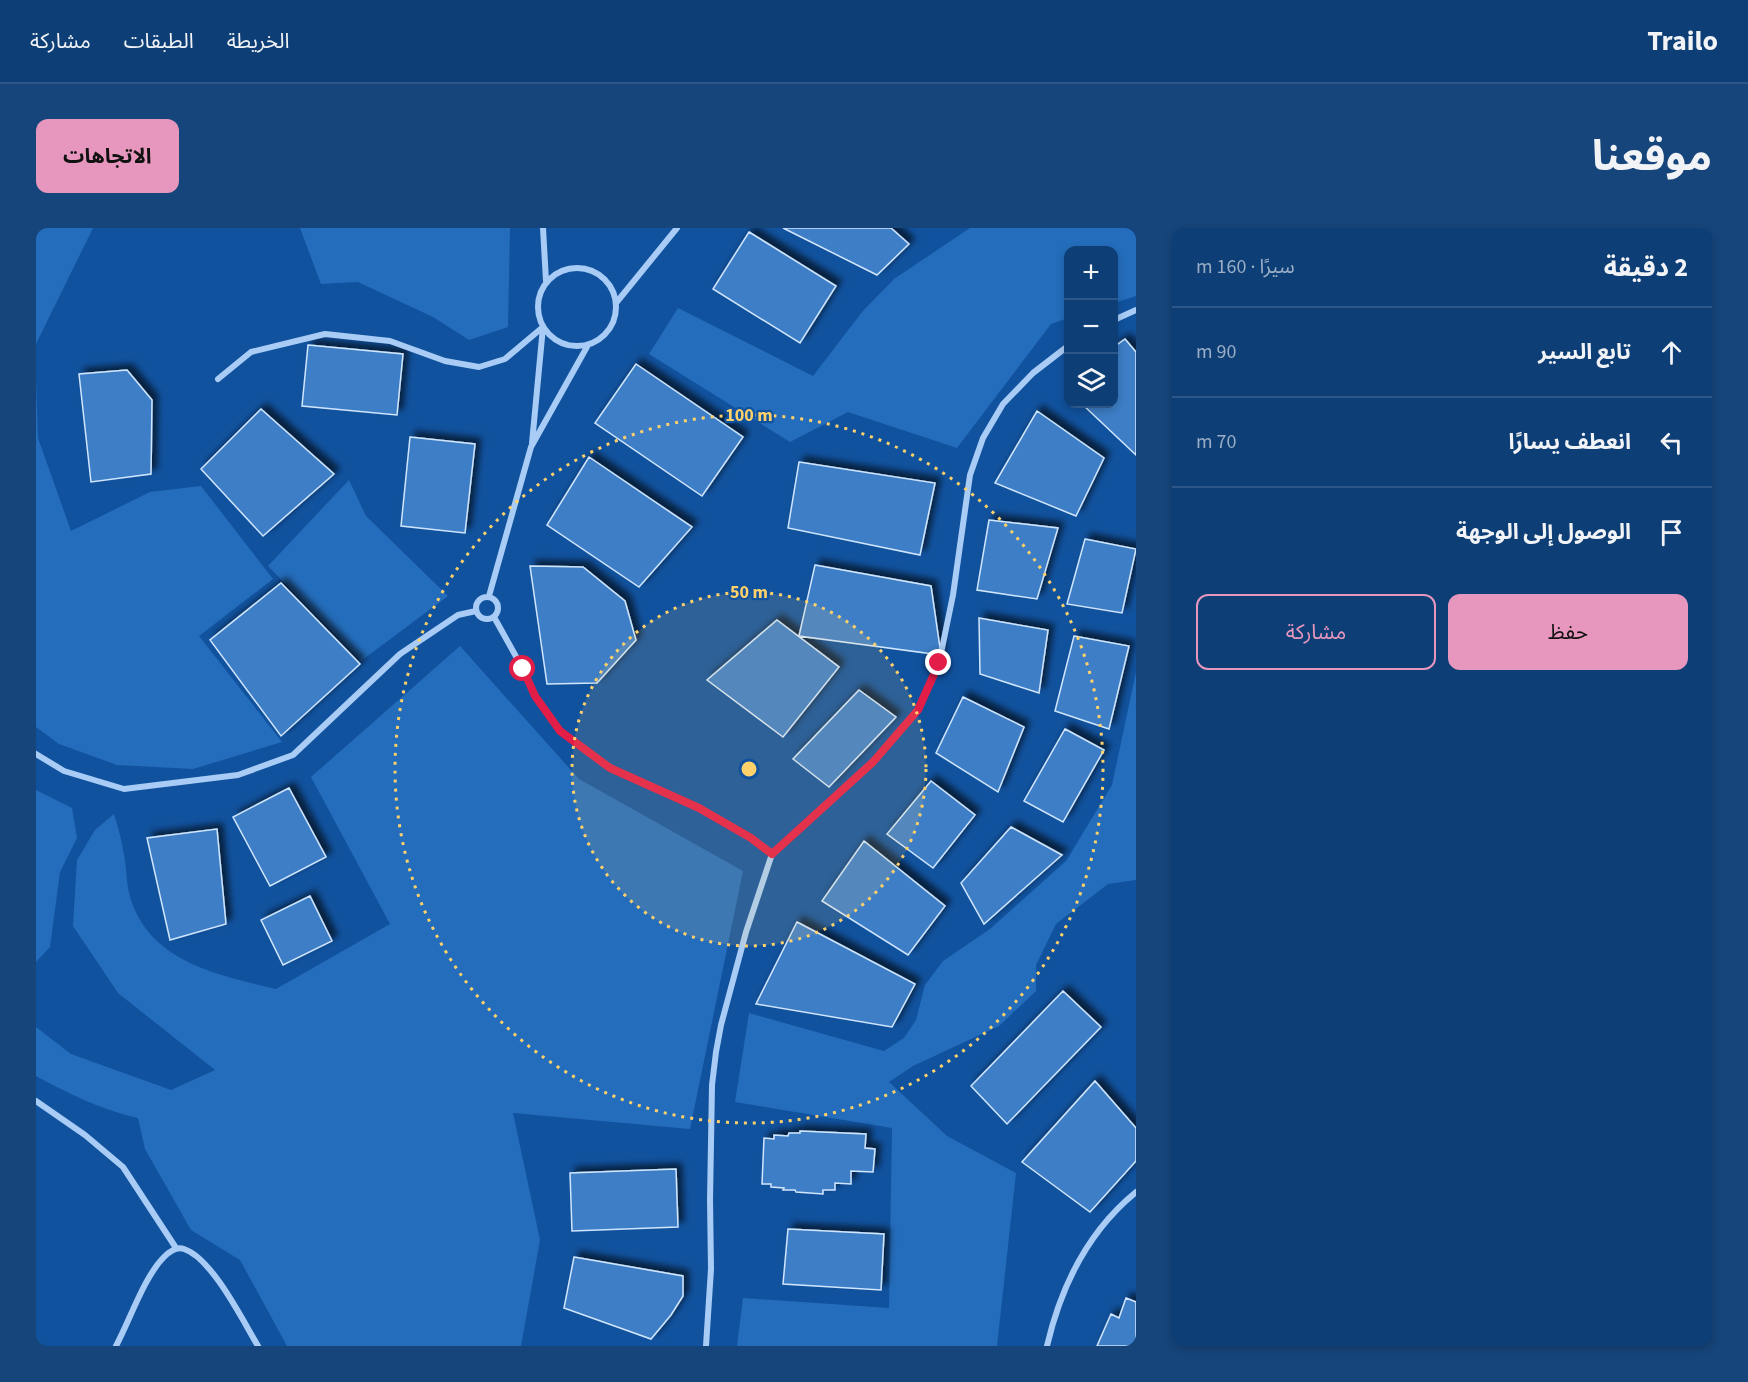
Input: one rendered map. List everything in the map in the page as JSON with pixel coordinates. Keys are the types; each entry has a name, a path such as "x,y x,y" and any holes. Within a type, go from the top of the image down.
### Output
{"street":[{"path":"543,228 546,281 537,304 538,316 543,327 561,344 575,346 588,345 610,329 615,316 616,303 612,290 604,279 580,268 556,273 546,281"},
{"path":"616,303 677,228"},
{"path":"1118,318 1136,310"},
{"path":"218,379 250,352 325,334 390,341 445,361 479,368 505,359 543,327"},
{"path":"489,596 531,447 543,327"},
{"path":"531,447 588,345"},
{"path":"706,1346 711,1269 712,1085 716,1052 746,932 772,854 873,762 918,710 939,663 953,595 969,475 983,438 1003,404 1033,373 1064,349"},
{"path":"476,611 478,600 489,596 496,600 499,607 494,617"},
{"path":"476,611 483,619 494,617"},
{"path":"36,754 64,771 124,789 238,775 293,755 400,654 458,615 476,611"},
{"path":"494,617 535,696 560,731 610,768 699,808 751,838 772,854"},
{"path":"36,1101 85,1135 123,1167 176,1248"},
{"path":"1047,1346 1055,1315 1069,1278 1089,1241 1136,1192"},
{"path":"116,1346 150,1277 161,1260 176,1248 184,1249 207,1266 223,1287 258,1346"}],"shaded area":[{"path":"36,228 93,228 36,344"},
{"path":"300,228 510,228 508,327 469,340 433,317 358,282 321,284"},
{"path":"970,228 1136,228 1136,296 1118,302 1118,246 1064,246 1064,319 1051,324 957,448 848,412 790,442 649,354 678,308 813,376 862,312 894,279"},
{"path":"36,381 38,438 71,531 150,492 201,486 273,579 199,636 282,742 193,769 117,765 59,744 36,727"},
{"path":"349,480 366,516 448,596 361,661 268,566"},
{"path":"460,646 579,779 743,871 690,1129 513,1113 540,1240 521,1346 287,1346 240,1260 191,1230 145,1149 138,1118 86,1101 36,1076 36,1027 71,1054 171,1090 215,1070 118,993 73,926 77,860 95,830 114,814 125,860 131,900 141,921 154,939 190,963 232,978 276,989 390,924 311,777"},
{"path":"1136,672 1136,880 1108,884 1056,924 1036,965 1036,991 999,1026 913,1066 889,1082 947,1136 1016,1173 997,1346 737,1346 743,1298 889,1308 892,1128 735,1102 749,1013 884,1051 904,1038 916,1020 925,985 943,961 990,929 1066,861 1112,785"},
{"path":"36,790 72,808 77,838 60,872 50,947 36,962"}],"building":[{"path":"783,228 891,228 909,244 877,275"},
{"path":"749,232 836,286 800,343 713,289"},
{"path":"1125,339 1136,352 1136,455 1086,408 1118,408 1118,344"},
{"path":"308,345 403,354 397,415 302,406"},
{"path":"636,364 743,437 702,496 595,423"},
{"path":"127,370 152,400 151,474 91,482 79,374"},
{"path":"261,409 334,474 263,536 201,469"},
{"path":"1037,411 1104,458 1076,516 995,483"},
{"path":"410,437 475,444 465,533 401,526"},
{"path":"589,457 692,527 639,587 547,525"},
{"path":"799,462 935,483 920,555 788,528"},
{"path":"989,520 1058,528 1037,599 977,590"},
{"path":"1085,539 1136,549 1122,613 1067,604"},
{"path":"815,565 931,586 941,655 799,636"},
{"path":"530,566 583,567 625,601 636,640 597,683 547,684"},
{"path":"281,583 360,664 281,736 210,640"},
{"path":"979,618 1048,630 1039,693 980,674"},
{"path":"777,620 839,667 783,737 707,680"},
{"path":"1074,636 1129,646 1109,729 1055,711"},
{"path":"859,690 896,717 829,787 793,759"},
{"path":"963,697 1024,727 998,792 936,753"},
{"path":"1065,729 1104,750 1063,822 1024,801"},
{"path":"931,781 975,815 933,868 887,834"},
{"path":"289,788 326,857 270,886 233,817"},
{"path":"1011,827 1062,855 984,924 961,883"},
{"path":"217,829 226,924 170,940 147,838"},
{"path":"864,841 945,906 908,955 822,901"},
{"path":"310,896 332,941 283,965 261,920"},
{"path":"797,922 915,984 892,1027 756,1004"},
{"path":"1063,991 1101,1027 1007,1124 971,1086"},
{"path":"1095,1081 1136,1128 1136,1161 1090,1212 1022,1162"},
{"path":"800,1131 866,1134 865,1148 875,1149 873,1172 851,1171 851,1184 835,1183 835,1190 823,1190 823,1194 783,1190 784,1188 771,1187 771,1184 762,1184 764,1138 774,1139 774,1135 788,1136 789,1133 800,1133"},
{"path":"676,1169 678,1227 572,1231 570,1173"},
{"path":"788,1229 884,1234 881,1290 783,1284"},
{"path":"574,1257 683,1276 683,1296 651,1339 564,1308"},
{"path":"1126,1298 1136,1302 1136,1346 1097,1346 1111,1314 1119,1318"}],"route":[{"path":"523,669 535,696 560,731 610,768 699,808 751,838 772,854 873,762 918,710 939,663"}]}
